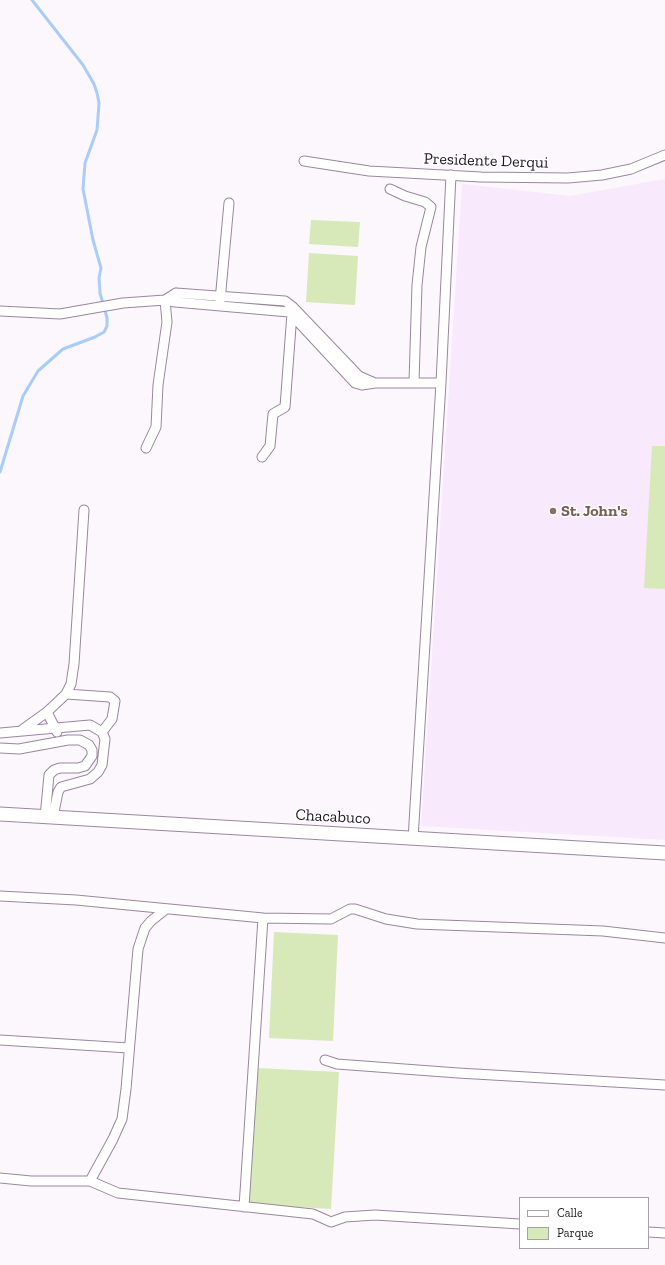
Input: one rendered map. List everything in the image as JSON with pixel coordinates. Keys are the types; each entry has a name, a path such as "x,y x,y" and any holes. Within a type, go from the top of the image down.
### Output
{"street":[{"name":"Presidente Derqui","path":"304,161 369,172 568,178 602,175 631,170 665,154"},
{"path":"413,839 441,383 451,175"},
{"path":"390,189 405,196 425,202 431,207 420,254 414,382"},
{"path":"220,306 229,203"},
{"path":"165,300 176,293 285,301 355,383 362,385 375,383 414,382 441,383"},
{"path":"0,311 60,314 123,303 165,300 220,306 282,310 289,312 292,311"},
{"path":"146,448 156,427 158,385 166,322 165,300"},
{"path":"262,457 270,446 273,414 285,407 292,311"},
{"path":"13,749 18,731 47,712 66,694 71,684 74,664 84,510"},
{"path":"66,694 110,697 115,701 112,719 102,732"},
{"path":"47,712 56,728 60,741"},
{"path":"0,733 90,724 102,732 105,739 102,765 98,772 90,779 61,788 58,792 49,817"},
{"path":"0,748 13,749 60,741 80,740 92,750 92,756 85,766 78,768 60,768 54,770 49,775 49,817"},
{"name":"Chacabuco","path":"0,814 665,853"},
{"path":"0,896 76,900 262,918 331,918 350,909 355,909 386,919 417,924 603,931 665,938"},
{"path":"90,1181 122,1119 138,949 146,928 151,921 166,909"},
{"path":"244,1207 262,918"},
{"path":"0,1040 129,1048"},
{"path":"325,1060 337,1064 665,1085"},
{"path":"0,1178 31,1181 90,1181 118,1193 312,1214 331,1222 345,1217 375,1216 519,1224"},
{"path":"649,1232 665,1233"}],"shaded area":[{"name":"St. John's","path":"665,179 665,840 421,826 462,184 570,196"}],"green space":[{"path":"311,220 360,222 358,247 309,244"},
{"path":"309,253 358,256 355,305 306,302"},
{"path":"652,446 665,446 665,589 644,588"},
{"path":"274,932 338,935 333,1041 269,1038"},
{"path":"257,1068 339,1072 331,1209 248,1204"}],"waterway":[{"path":"0,472 23,396 38,371 63,349 95,337 104,332 107,326 107,318 100,293 99,278 101,268 93,240 83,189 85,163 97,130 99,103 97,93 94,84 83,65 32,0"}],"place":[{"name":"St. John's","path":"553,511"}]}
